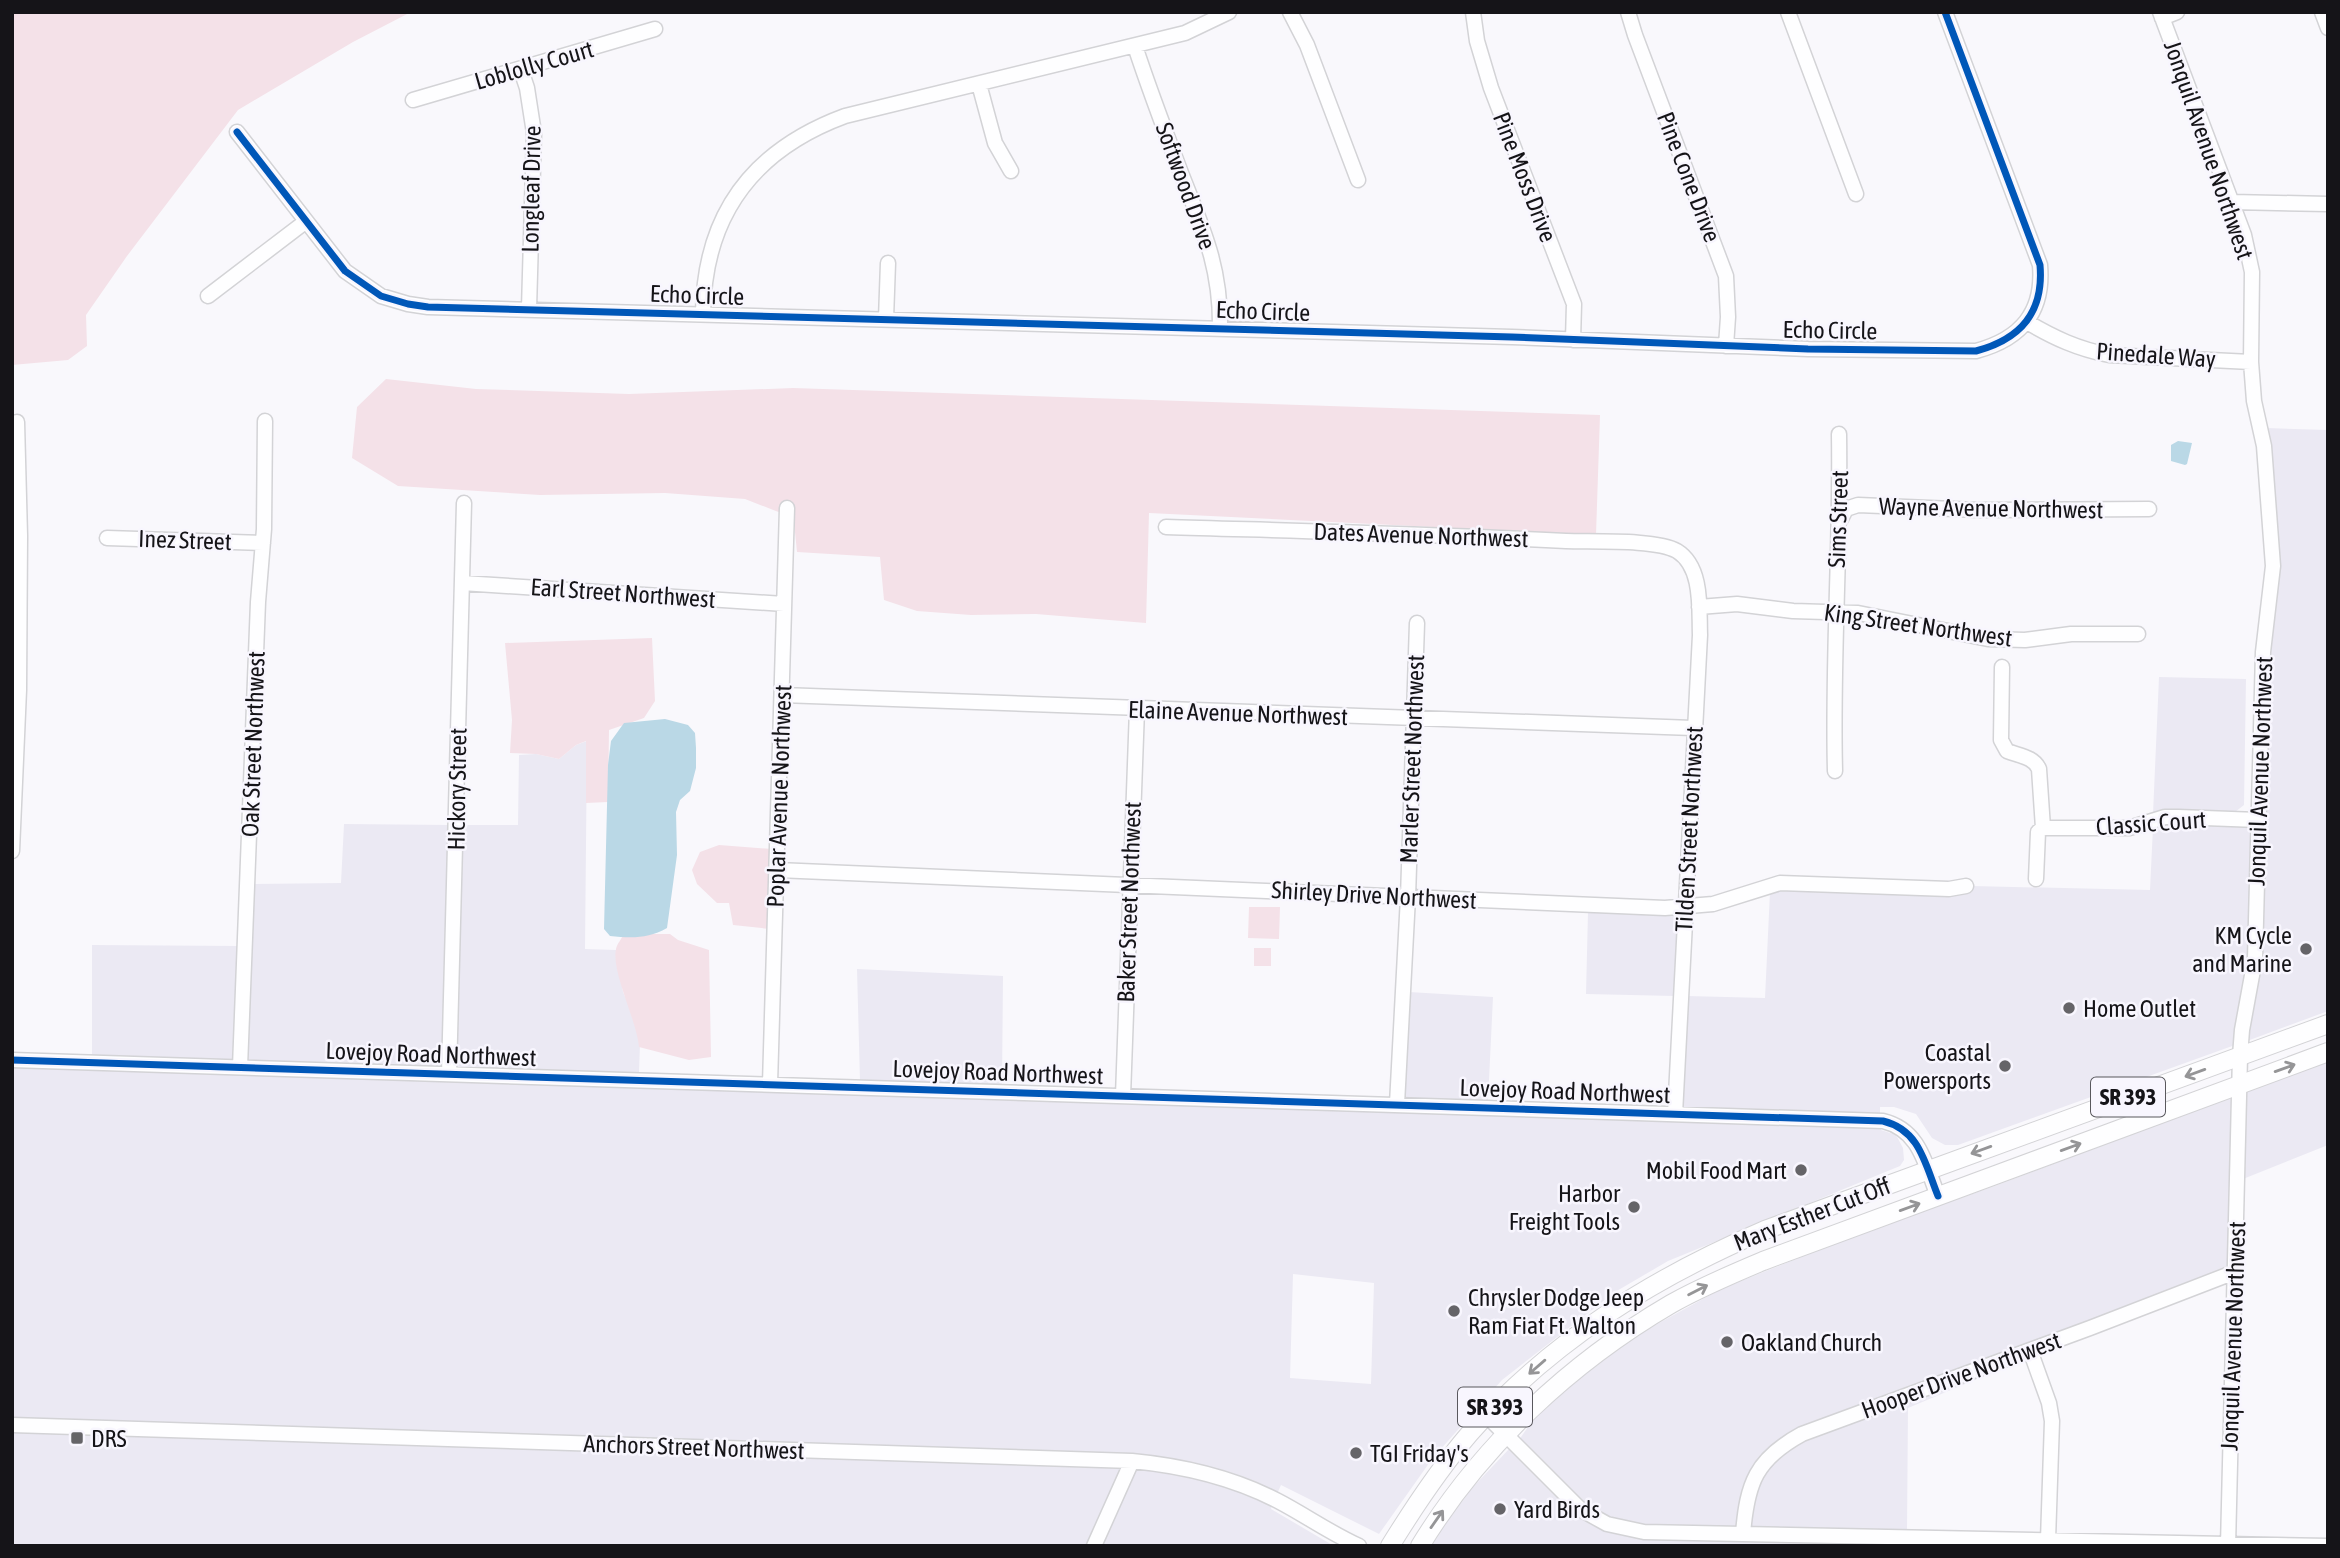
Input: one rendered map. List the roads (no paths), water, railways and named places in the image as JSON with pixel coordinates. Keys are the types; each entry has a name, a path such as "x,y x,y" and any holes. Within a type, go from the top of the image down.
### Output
{"main road":[{"name":"Mary Esther Cut Off","path":"1390,1546 1438,1475 1487,1416 1537,1366 1590,1324 1648,1287 1765,1230 2328,1024"},
{"name":"Mary Esther Cut Off","path":"1420,1546 1451,1499 1505,1435 1565,1379 1609,1345 1662,1310 1763,1261 2328,1052"},
{"path":"1648,1287 1662,1310"}],"street":[{"name":"Echo Circle","path":"703,314 706,274 723,218 744,185 759,168 783,146 803,134 845,116 1185,33 1229,12"},
{"path":"1290,12 1307,45 1358,180"},
{"name":"Pine Moss Drive","path":"1473,12 1477,41 1491,88 1574,304 1573,340"},
{"name":"Pine Cone Drive","path":"1628,12 1726,276 1726,346"},
{"path":"1788,12 1856,194"},
{"path":"1945,12 2038,257 2041,277 2039,296 2026,323"},
{"path":"2161,15 2177,12"},
{"path":"2322,12 2328,28"},
{"name":"Jonquil Avenue Northwest","path":"2161,15 2244,235 2252,272 2251,362 2254,401 2264,446 2273,565 2263,652 2255,959 2240,1056 2228,1545"},
{"name":"Loblolly Court","path":"413,100 655,29"},
{"name":"Softwood Drive","path":"1135,46 1211,251 1219,285 1220,329"},
{"name":"Longleaf Drive","path":"521,70 527,88 534,133 529,309"},
{"path":"979,84 995,143 1011,171"},
{"name":"Echo Circle","path":"237,132 345,271 381,296 428,307 1726,346 1976,351 1998,344 2014,335 2026,323"},
{"path":"2232,202 2328,204"},
{"path":"208,296 305,222"},
{"path":"886,320 888,263"},
{"name":"Pinedale Way","path":"2026,323 2079,348 2099,353 2251,362"},
{"name":"Oak Street Northwest","path":"240,1067 265,421"},
{"path":"12,851 19,677 20,536 17,422"},
{"name":"Sims Street","path":"1835,771 1839,434"},
{"name":"Hickory Street","path":"450,1074 464,503"},
{"name":"Wayne Avenue Northwest","path":"1840,519 1846,509 1858,505 1978,510 2149,509"},
{"name":"Poplar Avenue Northwest","path":"770,1084 787,508"},
{"name":"Dates Avenue Northwest","path":"1166,527 1504,538 1650,545 1676,551"},
{"name":"Inez Street","path":"107,538 262,543"},
{"name":"Tilden Street Northwest","path":"1675,1114 1693,728 1700,635 1699,607 1692,567 1676,551"},
{"name":"Earl Street Northwest","path":"462,583 784,604"},
{"name":"King Street Northwest","path":"1699,607 1737,604 1793,611 1858,613 1988,639 2025,639 2071,634 2137,634"},
{"name":"Marler Street Northwest","path":"1397,1104 1408,897 1417,623"},
{"path":"2003,667 2001,740 2007,751 2032,759 2039,769 2043,828 2038,832 2036,879"},
{"name":"Elaine Avenue Northwest","path":"782,695 1693,728"},
{"name":"Baker Street Northwest","path":"1123,1096 1137,709"},
{"name":"Classic Court","path":"2043,828 2129,828 2165,817 2258,820"},
{"name":"Shirley Drive Northwest","path":"778,870 1601,906 1685,907 1713,904 1780,883 1949,889 1966,886"},
{"name":"Lovejoy Road Northwest","path":"12,1060 1883,1121 1901,1126 1909,1133 1938,1196"},
{"name":"Hooper Drive Northwest","path":"1744,1534 1746,1502 1755,1475 1771,1453 1785,1443 1828,1423 2235,1272"},
{"path":"2030,1350 2049,1403 2052,1421 2048,1540"},
{"path":"1487,1416 1580,1508 1607,1524 1644,1532 2328,1546"},
{"name":"Anchors Street Northwest","path":"12,1426 1132,1461 1182,1467 1225,1478 1278,1501 1359,1546"},
{"path":"1094,1546 1132,1461"}],"water":[{"path":"2178,441 2192,443 2185,465 2171,461 2171,445"},
{"path":"665,719 688,725 695,733 696,748 696,768 690,791 680,800 676,812 677,855 667,928 639,937 610,936 604,929 608,765 611,741 624,723"}],"place":[{"name":"KM Cycle and Marine","path":"2306,949"},
{"name":"Home Outlet","path":"2069,1008"},
{"name":"Coastal Powersports","path":"2005,1066"},
{"name":"Mobil Food Mart","path":"1801,1170"},
{"name":"Harbor Freight Tools","path":"1634,1207"},
{"name":"Chrysler Dodge Jeep Ram Fiat Ft. Walton","path":"1454,1311"},
{"name":"Oakland Church","path":"1727,1342"},
{"name":"DRS","path":"77,1438"},
{"name":"TGI Friday's","path":"1356,1453"},
{"name":"Yard Birds","path":"1500,1509"}]}
